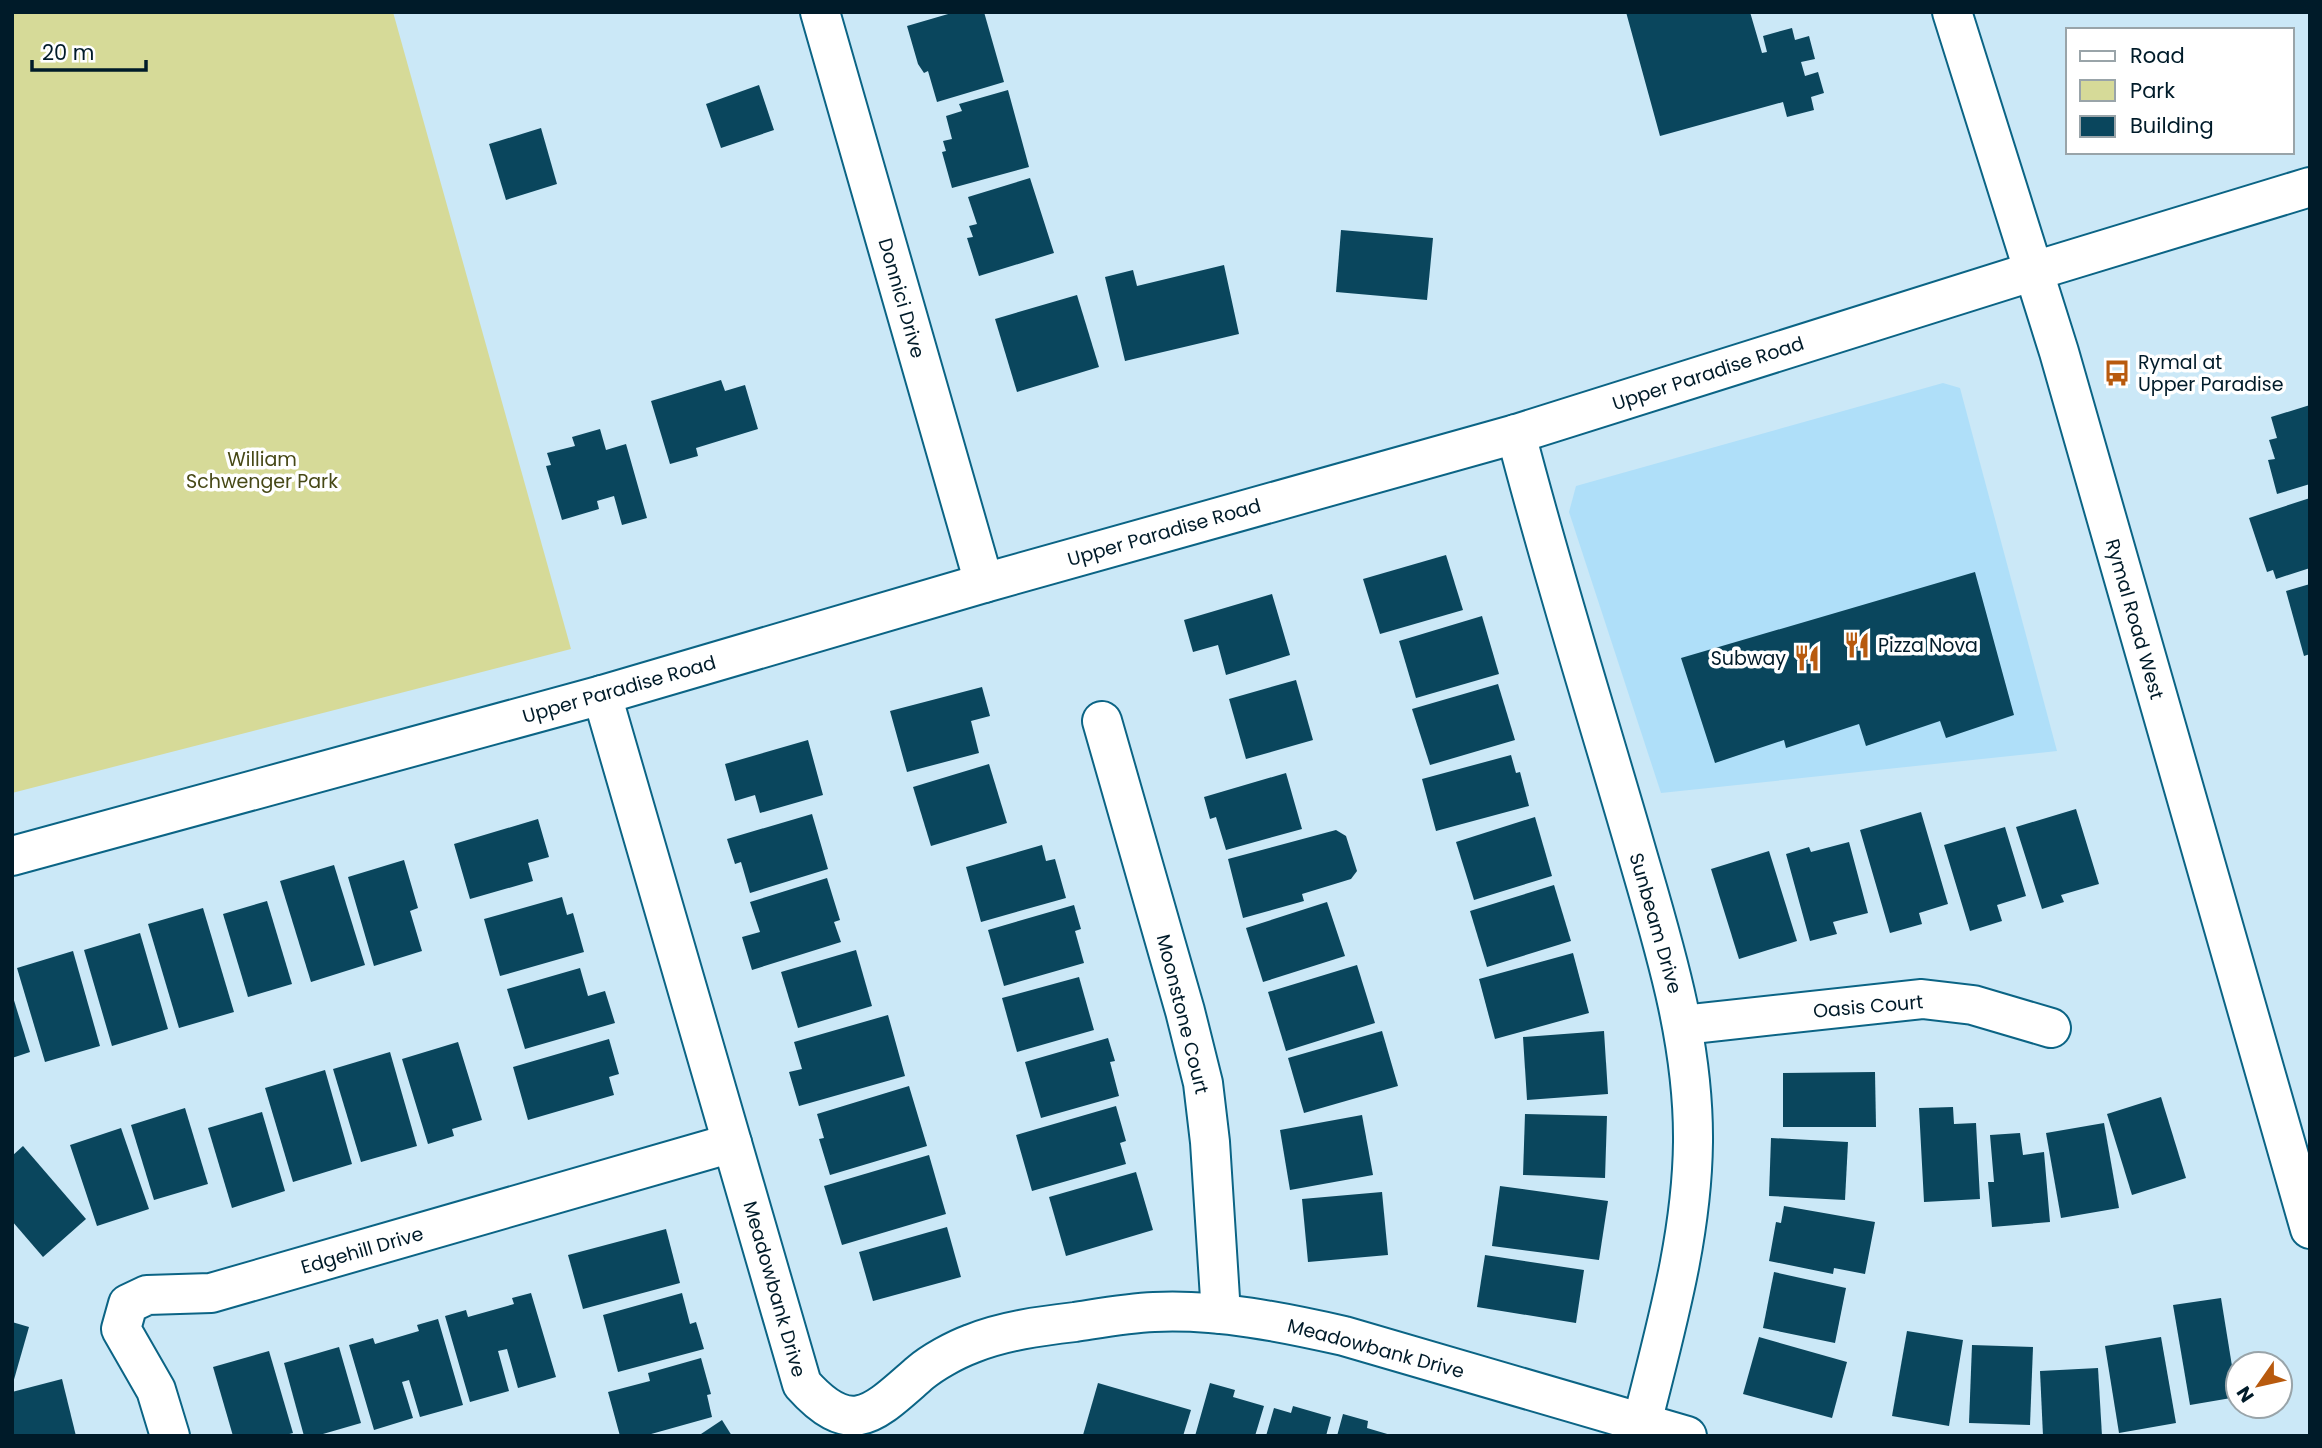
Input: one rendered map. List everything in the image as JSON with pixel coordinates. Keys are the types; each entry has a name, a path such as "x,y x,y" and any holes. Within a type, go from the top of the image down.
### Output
{"street":[{"name":"Donnici Drive","path":"820,12 984,583"},
{"name":"Rymal Road West","path":"1952,12 2034,271 2310,1229"},
{"name":"Upper Paradise Road","path":"12,856 602,695 984,583 1516,434 2310,187"},
{"name":"Sunbeam Drive","path":"1516,434 1660,933 1683,1025 1692,1093 1691,1189 1676,1283 1642,1423"},
{"name":"Meadowbank Drive","path":"602,695 802,1384 822,1406 842,1415 864,1415 894,1399 922,1371 971,1344 1032,1327 1154,1312 1221,1314 1289,1323 1344,1336 1687,1436"},
{"name":"Moonstone Court","path":"1102,721 1203,1083 1210,1142 1221,1314"},
{"name":"Oasis Court","path":"1683,1025 1922,999 1973,1005 2051,1028"},
{"name":"Edgehill Drive","path":"170,1436 156,1390 121,1329 128,1304 147,1295 211,1293 732,1143"}],"shaded area":[{"path":"1943,383 1960,388 2057,751 1661,793 1569,512 1576,486"}],"green space":[{"name":"William Schwenger Park","path":"12,12 393,12 571,649 12,793"}],"building":[{"path":"955,12 984,12 1004,82 937,102 928,71 924,73 918,64 907,26"},
{"path":"1626,12 1750,12 1762,53 1767,52 1763,36 1792,28 1795,40 1809,36 1815,59 1801,62 1805,76 1818,72 1824,93 1811,97 1814,110 1787,117 1783,102 1660,136"},
{"path":"759,85 774,130 721,148 706,104"},
{"path":"1008,90 1029,167 952,188 942,152 946,151 943,141 952,139 946,116 962,111 959,104"},
{"path":"541,128 557,184 506,200 489,144"},
{"path":"1030,178 1054,253 979,276 967,238 973,237 969,226 977,224 968,197"},
{"path":"1341,230 1433,238 1427,300 1336,292"},
{"path":"1224,265 1239,334 1125,361 1105,277 1133,270 1137,286"},
{"path":"1077,295 1099,367 1017,392 995,319"},
{"path":"721,380 725,391 745,385 758,429 696,448 698,456 670,464 651,401"},
{"path":"2310,405 2310,484 2277,494 2268,460 2275,459 2269,440 2277,438 2271,417"},
{"path":"600,429 606,450 626,444 647,518 622,525 614,496 597,501 599,509 562,520 546,466 551,465 547,453 575,446 572,437"},
{"path":"2310,498 2310,568 2276,579 2273,570 2267,572 2249,518"},
{"path":"1446,555 1463,610 1380,634 1363,579"},
{"path":"1975,572 2014,715 1946,738 1940,721 1866,746 1859,724 1786,748 1784,740 1715,763 1681,658"},
{"path":"2310,584 2310,654 2304,656 2286,591"},
{"path":"1272,594 1290,655 1226,675 1218,645 1193,652 1184,620"},
{"path":"1482,616 1499,674 1416,698 1399,641"},
{"path":"1296,680 1313,740 1246,759 1229,699"},
{"path":"1498,684 1515,740 1430,765 1412,709"},
{"path":"982,687 990,716 971,721 979,753 907,772 890,711"},
{"path":"808,740 823,795 760,813 755,795 735,801 725,764"},
{"path":"1511,755 1516,773 1520,772 1529,806 1436,831 1422,779"},
{"path":"989,764 1007,823 931,846 913,787"},
{"path":"1286,773 1302,829 1226,850 1216,817 1210,819 1204,797"},
{"path":"2076,809 2099,884 2061,895 2064,902 2042,909 2016,827"},
{"path":"1921,812 1948,904 1919,913 1922,924 1890,933 1860,830"},
{"path":"812,814 828,869 750,893 741,862 735,864 727,839"},
{"path":"1535,817 1552,876 1474,900 1456,842"},
{"path":"538,819 549,857 528,863 533,881 470,899 454,844"},
{"path":"2005,827 2026,896 1997,905 2002,921 1970,931 1944,845"},
{"path":"1336,830 1346,836 1357,871 1351,879 1302,894 1304,901 1243,918 1228,859"},
{"path":"1849,842 1868,913 1833,922 1837,934 1810,941 1786,854 1809,847 1811,852"},
{"path":"1042,845 1046,861 1055,859 1066,898 981,922 966,867"},
{"path":"1769,851 1797,941 1739,959 1711,869"},
{"path":"404,860 418,908 410,911 422,951 374,966 348,877"},
{"path":"334,865 365,965 311,982 280,881"},
{"path":"827,878 840,920 834,922 841,942 752,970 742,937 760,932 750,902"},
{"path":"1554,885 1571,941 1487,967 1470,911"},
{"path":"562,897 567,915 573,913 584,952 500,976 484,919"},
{"path":"267,901 292,984 248,997 223,914"},
{"path":"1327,902 1345,956 1263,982 1246,928"},
{"path":"1074,905 1081,929 1075,931 1084,963 1004,986 988,930"},
{"path":"203,908 234,1012 179,1028 148,924"},
{"path":"140,933 168,1029 112,1046 84,950"},
{"path":"856,950 872,1006 798,1028 781,972"},
{"path":"73,951 100,1046 45,1062 17,968"},
{"path":"1573,953 1589,1013 1495,1039 1479,979"},
{"path":"1357,965 1375,1023 1286,1051 1268,992"},
{"path":"580,968 588,996 605,991 615,1023 525,1049 507,989"},
{"path":"1079,977 1094,1030 1017,1052 1002,998"},
{"path":"12,994 30,1052 12,1058"},
{"path":"888,1015 905,1076 799,1106 789,1072 802,1069 794,1042"},
{"path":"1382,1031 1398,1086 1304,1113 1288,1058"},
{"path":"1604,1031 1608,1094 1527,1100 1523,1037"},
{"path":"1108,1038 1115,1061 1110,1062 1119,1096 1041,1118 1025,1062"},
{"path":"609,1039 619,1074 609,1077 614,1095 528,1120 513,1067"},
{"path":"458,1042 482,1120 452,1129 454,1136 428,1144 402,1059"},
{"path":"390,1052 417,1146 361,1162 333,1069"},
{"path":"325,1070 352,1164 293,1182 265,1088"},
{"path":"1875,1072 1876,1127 1783,1127 1783,1073"},
{"path":"909,1086 927,1146 830,1175 819,1139 824,1138 817,1114"},
{"path":"2161,1097 2186,1178 2132,1195 2107,1114"},
{"path":"1116,1106 1126,1141 1120,1143 1126,1164 1032,1191 1016,1135"},
{"path":"1953,1107 1954,1124 1976,1123 1980,1199 1924,1202 1919,1108"},
{"path":"185,1108 208,1184 154,1200 131,1125"},
{"path":"262,1112 285,1191 232,1208 208,1128"},
{"path":"1525,1114 1607,1116 1605,1178 1523,1175"},
{"path":"1362,1115 1373,1175 1290,1190 1280,1130"},
{"path":"2104,1123 2119,1208 2061,1218 2046,1133"},
{"path":"121,1128 149,1209 97,1226 70,1145"},
{"path":"2020,1133 2023,1155 2044,1152 2050,1222 1992,1227 1988,1182 1994,1182 1990,1135"},
{"path":"1771,1138 1848,1142 1845,1200 1769,1196"},
{"path":"23,1146 86,1219 43,1257 12,1221 12,1156"},
{"path":"929,1155 946,1214 842,1245 824,1186"},
{"path":"1136,1172 1153,1230 1066,1256 1049,1197"},
{"path":"1500,1186 1608,1201 1599,1260 1492,1246"},
{"path":"1382,1192 1388,1255 1308,1262 1302,1199"},
{"path":"1784,1206 1875,1222 1865,1274 1834,1268 1833,1274 1769,1261 1776,1222 1781,1223"},
{"path":"947,1227 961,1277 873,1301 859,1252"},
{"path":"666,1229 680,1283 583,1309 568,1255"},
{"path":"1485,1255 1584,1270 1576,1323 1477,1307"},
{"path":"1774,1272 1846,1288 1835,1343 1763,1328"},
{"path":"531,1293 556,1377 518,1388 507,1349 498,1351 509,1391 470,1402 445,1316 466,1310 468,1317 514,1304 512,1298"},
{"path":"682,1293 690,1324 696,1322 704,1349 618,1372 603,1315"},
{"path":"2221,1298 2229,1350 2224,1350 2224,1399 2190,1405 2173,1305"},
{"path":"438,1319 463,1405 420,1417 409,1380 402,1382 413,1418 374,1430 349,1345 373,1338 375,1344 419,1331 417,1325"},
{"path":"12,1322 29,1327 13,1383 12,1383"},
{"path":"1907,1331 1963,1340 1949,1426 1892,1416"},
{"path":"1759,1337 1847,1362 1832,1418 1743,1394"},
{"path":"2161,1337 2176,1423 2119,1433 2105,1346"},
{"path":"1972,1345 2033,1347 2030,1425 1969,1423"},
{"path":"339,1347 361,1423 316,1436 304,1436 284,1363"},
{"path":"269,1351 293,1433 282,1436 233,1436 213,1367"},
{"path":"701,1358 711,1394 707,1395 712,1417 644,1436 620,1436 608,1392 650,1381 648,1373"},
{"path":"2098,1368 2102,1436 2043,1436 2040,1371"},
{"path":"62,1379 76,1436 12,1436 12,1392"},
{"path":"1098,1383 1191,1410 1183,1436 1083,1435"},
{"path":"1210,1383 1235,1390 1233,1397 1264,1406 1255,1436 1195,1436"},
{"path":"1293,1406 1331,1417 1326,1436 1266,1436 1274,1408 1291,1413"},
{"path":"1343,1414 1368,1421 1367,1428 1394,1436 1337,1436"},
{"path":"722,1420 732,1436 698,1436"}],"place":[{"name":"Rymal at Upper Paradise","path":"2117,373"},
{"name":"Pizza Nova","path":"1857,645"},
{"name":"Subway","path":"1807,658"}]}
